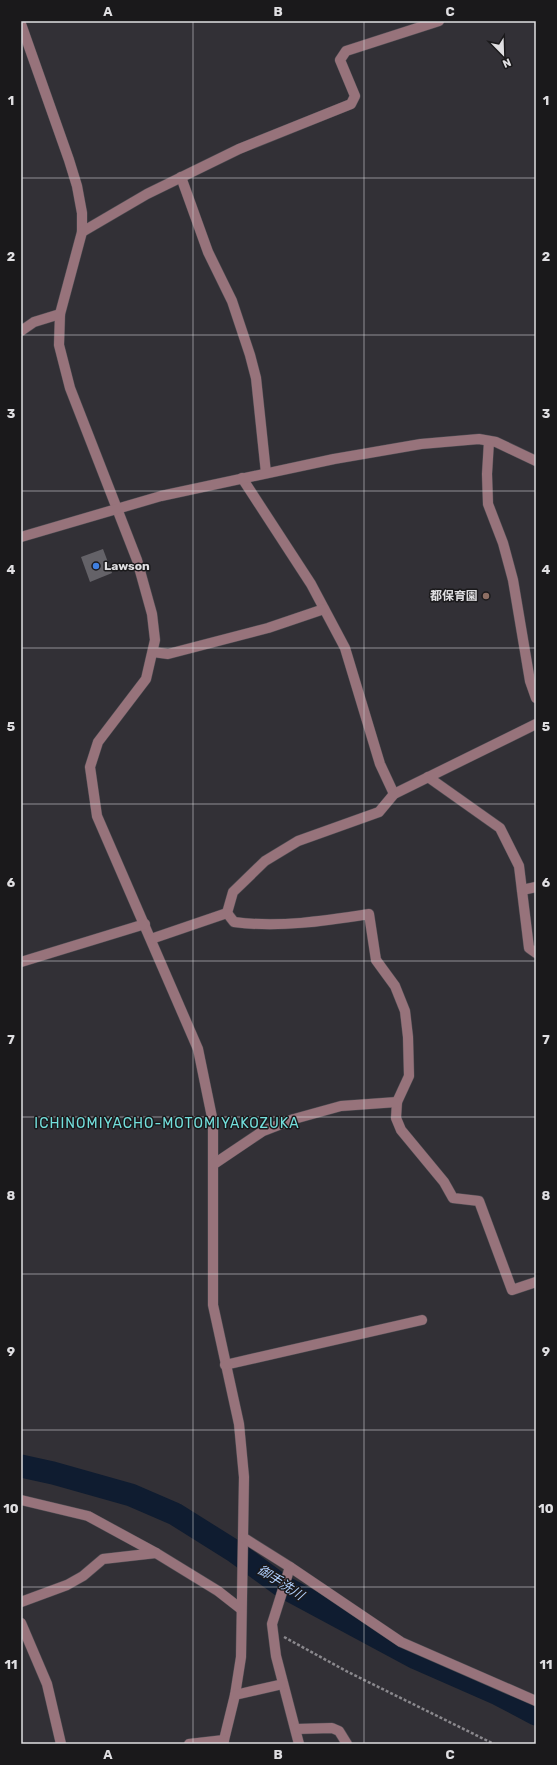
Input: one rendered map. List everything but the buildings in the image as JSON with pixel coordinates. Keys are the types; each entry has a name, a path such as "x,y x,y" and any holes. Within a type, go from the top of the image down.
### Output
{"street":[{"path":"82,232 147,194 239,149 351,104 355,96 340,60 346,52 439,21"},
{"path":"21,24 77,186 82,213 82,232 60,314 59,345 70,388 137,560 152,614 155,640 146,679 98,742 90,767 97,816 198,1049 213,1122 213,1305 239,1424 244,1477 241,1657 236,1694 223,1742 189,1744"},
{"path":"181,177 208,252 232,301 250,355 256,378 266,473"},
{"path":"21,331 34,322 60,314"},
{"path":"21,537 161,496 334,459 421,444 479,439 496,442 535,459"},
{"path":"489,441 487,474 488,504 503,543 513,580 530,681 536,698"},
{"path":"242,478 311,584 345,648 380,764 394,794"},
{"path":"153,652 168,654 268,628 324,609"},
{"path":"227,913 233,892 265,861 298,841 379,812 394,794 536,724"},
{"path":"428,777 500,828 519,866 529,948 536,953"},
{"path":"522,890 536,887"},
{"path":"151,939 227,913"},
{"path":"227,913 234,922 248,924 305,923 369,914 376,960 395,986 405,1011 408,1037 409,1076 397,1102 396,1118 401,1130 444,1182 453,1198 479,1201 512,1290 536,1282"},
{"path":"21,962 144,924"},
{"path":"214,1164 263,1131 294,1119 341,1106 397,1102"},
{"path":"226,1365 422,1320"},
{"path":"21,1500 88,1516 156,1553 218,1591 241,1609"},
{"path":"244,1538 289,1571 401,1642 536,1702"},
{"path":"21,1602 67,1585 83,1576 103,1559 156,1553"},
{"path":"289,1571 273,1627 276,1656 299,1744"},
{"path":"21,1623 47,1684 61,1744"},
{"path":"236,1694 284,1684"},
{"path":"296,1729 332,1728 339,1731 347,1744"}],"path":[{"path":"273,1627 348,1672 494,1744"}],"waterway":[{"name":"御手洗川","path":"21,1466 53,1473 131,1495 175,1514 234,1551 282,1586 416,1658 498,1694 536,1714"}],"place":[{"name":"Lawson","path":"96,566"},
{"name":"都保育園","path":"486,596"}],"district":[{"name":"ICHINOMIYACHO-MOTOMIYAKOZUKA","path":"167,1123"}]}
